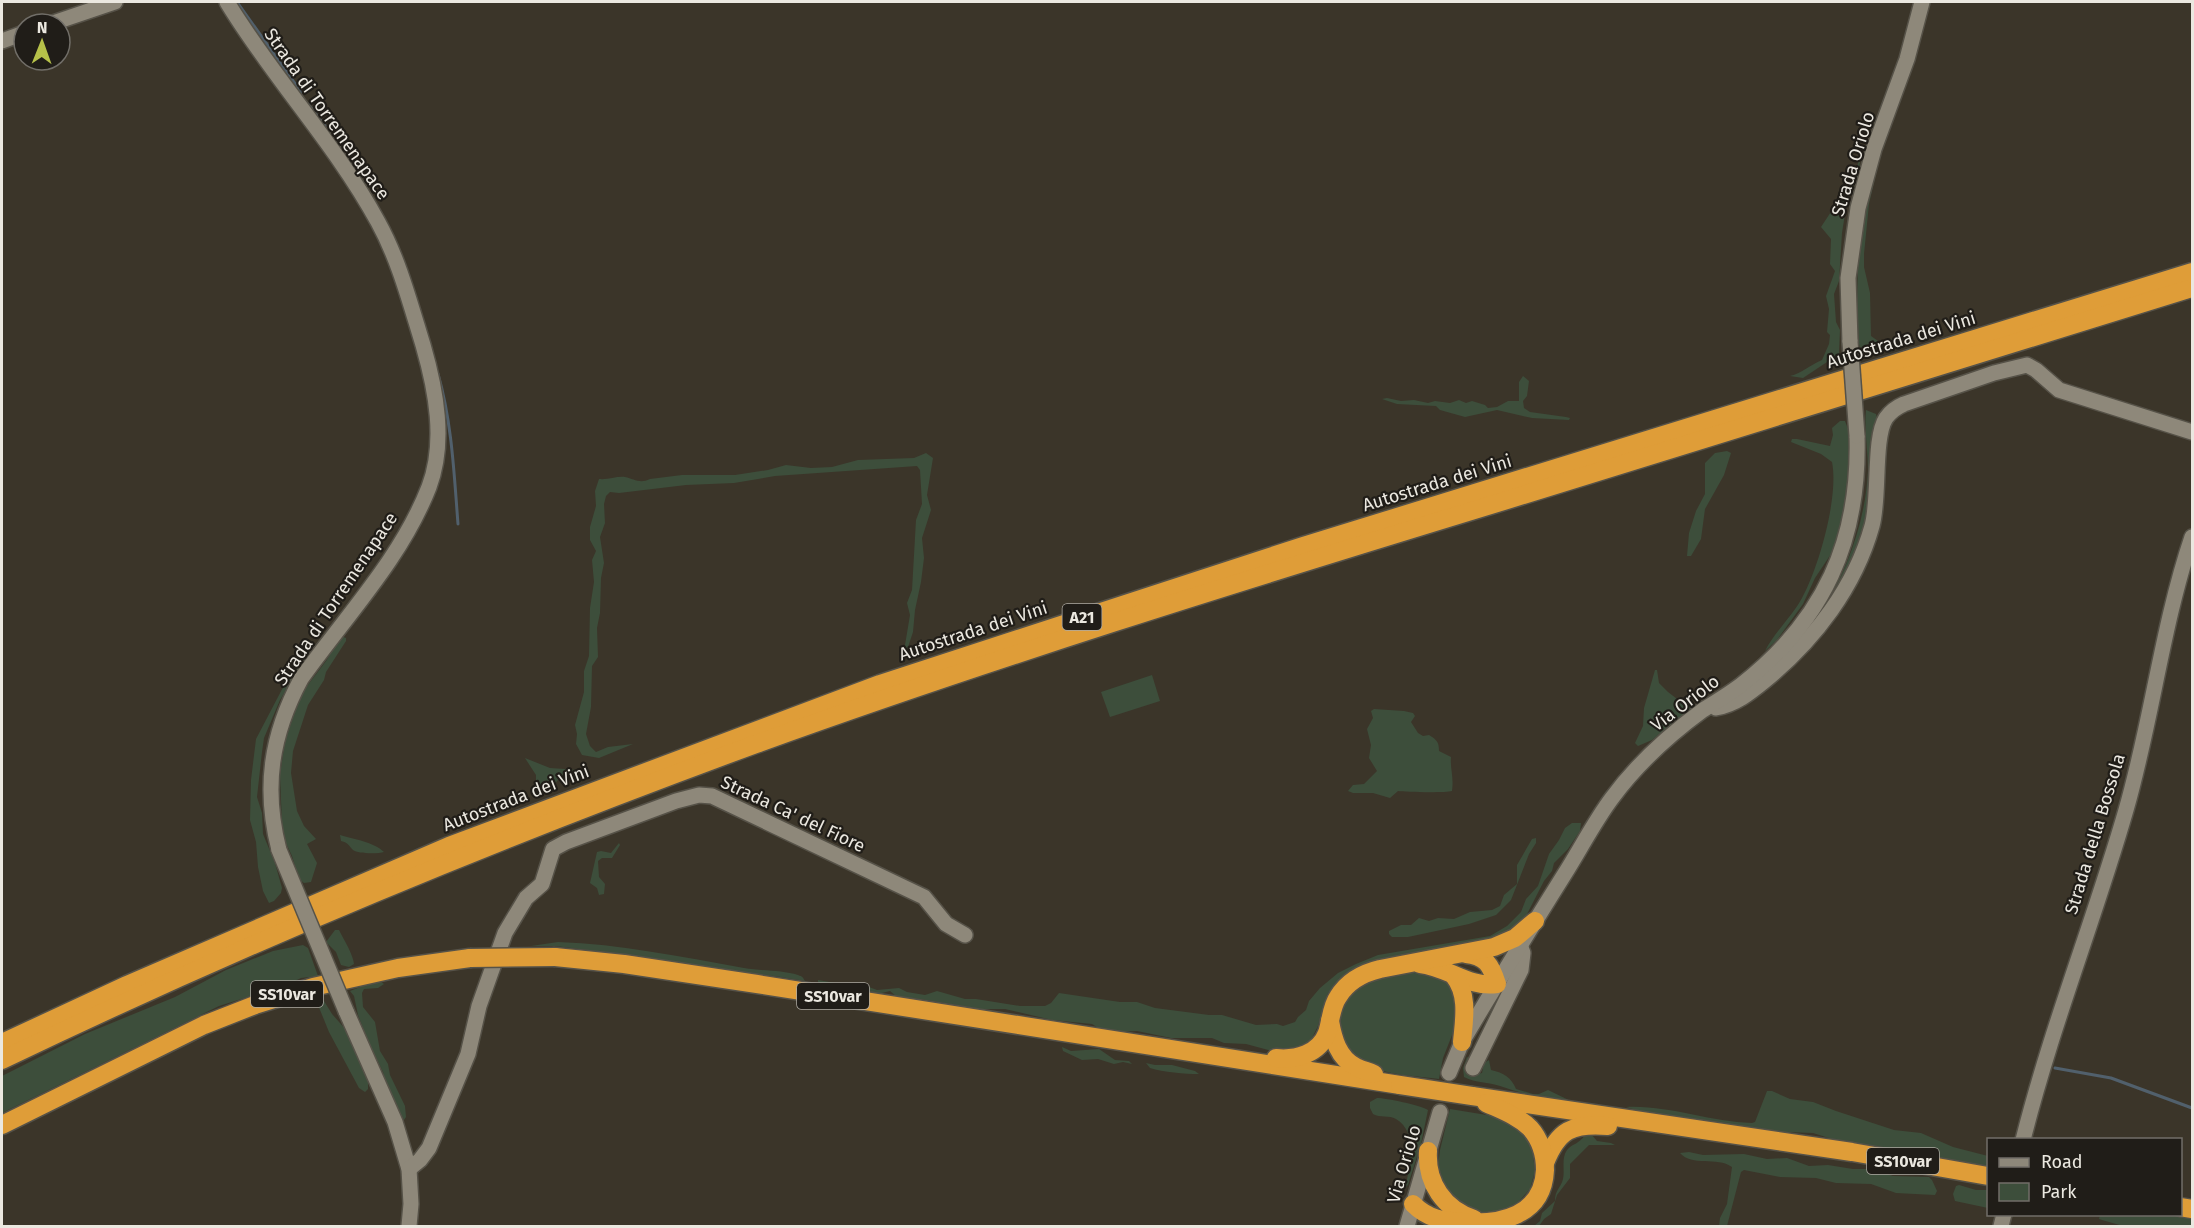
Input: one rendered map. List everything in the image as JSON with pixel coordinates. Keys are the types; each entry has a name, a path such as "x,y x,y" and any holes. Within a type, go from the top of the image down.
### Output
{"highway":[{"name":"Autostrada dei Vini","path":"2,1043 127,985 449,846 880,684 1303,546 2193,272"},
{"name":"Autostrada dei Vini","path":"2,1060 63,1030 330,912 521,834 831,718 1303,562 2193,288"},
{"path":"1257,1063 1269,1057 1294,1058 1306,1054 1321,1043 1326,1035 1337,998 1355,979 1371,971 1503,944 1535,921"},
{"path":"1407,964 1434,967 1480,985 1497,984 1492,968 1486,960 1475,955 1461,954"},
{"name":"SS10var","path":"2,1125 194,1030 255,1005 313,987 387,971 470,958 555,957 624,964 746,982 1472,1096 1494,1103 1627,1119 1852,1152 1987,1176"},
{"path":"1454,976 1463,994 1465,1015 1462,1042"},
{"path":"1330,1019 1338,1047 1349,1063 1400,1085"},
{"path":"1413,1204 1434,1201 1447,1212 1485,1222 1498,1222 1511,1218 1533,1202 1544,1177 1543,1151 1530,1129 1494,1103"},
{"path":"1545,1163 1551,1149 1566,1131 1577,1126 1617,1126 1627,1119"},
{"path":"1428,1151 1427,1163 1430,1175 1447,1212"},
{"path":"1422,1227 1447,1212"}],"street":[{"path":"72,17 115,2"},
{"name":"Strada di Torremenapace","path":"227,2 247,35 348,172 379,223 412,308 430,369 437,415 438,444 435,467 411,526 393,556 301,679 291,698 279,732 270,777 272,822 279,849 395,1122 409,1169 411,1204 409,1227"},
{"name":"Strada Oriolo","path":"1850,342 1848,278 1858,208 1874,149 1907,59 1922,2"},
{"name":"Via Oriolo","path":"1449,1073 1462,1042 1611,798 1651,754 1681,727 1740,686 1770,661 1806,618 1825,590 1841,552 1852,515 1858,471 1850,342"},
{"path":"1704,710 1723,707 1748,695 1778,670 1808,640 1835,607 1858,565 1868,539 1876,501 1880,434 1887,416 1894,409 1994,374 2027,365 2059,390 2193,432"},
{"name":"Strada della Bossola","path":"2024,1138 2039,1077 2126,811 2171,611 2193,537"},
{"name":"Strada Ca' del Fiore","path":"409,1169 429,1148 468,1054 479,1006 505,933 526,898 542,884 553,849 566,842 676,801 699,795 712,796 924,897 946,924 965,935"},
{"path":"1473,1068 1521,970 1523,953 1520,945"},
{"name":"Via Oriolo","path":"1407,1227 1440,1112"}],"green space":[{"path":"1882,148 1869,204 1864,254 1864,267 1870,293 1871,336 1878,341 1903,337 1909,342 1870,353 1859,344 1858,256 1872,176"},
{"path":"1861,155 1858,177 1847,201 1839,281 1834,294 1836,322 1840,330 1839,354 1803,378 1790,376 1822,360 1829,344 1830,335 1827,332 1829,309 1826,296 1835,271 1830,264 1831,239 1821,227 1852,180"},
{"path":"1523,376 1529,381 1527,396 1523,401 1524,408 1530,412 1566,417 1570,418 1569,420 1532,418 1497,410 1465,417 1440,410 1436,406 1397,404 1382,399 1428,403 1435,401 1450,403 1459,400 1466,403 1472,401 1488,408 1497,407 1508,401 1519,401 1519,382"},
{"path":"1866,410 1876,414 1878,421 1869,510 1850,571 1819,614 1838,582 1859,527 1868,470"},
{"path":"1840,421 1845,421 1850,434 1848,495 1835,548 1815,578 1803,604 1777,640 1765,651 1798,604 1808,585 1821,550 1833,493 1832,462 1821,454 1791,442 1792,439 1797,439 1830,446 1832,428"},
{"path":"1727,451 1731,453 1724,475 1705,509 1701,539 1691,556 1687,556 1689,533 1696,511 1705,494 1705,463 1715,453"},
{"path":"926,453 933,458 927,495 931,510 922,538 924,558 921,582 913,632 907,650 905,645 910,615 907,603 912,590 916,520 922,504 920,470 917,466 775,476 734,483 610,492 604,504 605,523 600,537 604,563 597,628 598,657 592,666 591,707 586,734 590,746 596,752 608,747 633,744 599,758 582,755 576,744 575,725 584,692 584,671 589,656 590,608 594,582 592,560 596,551 590,540 590,527 596,506 595,491 599,479 625,477 643,481 682,475 735,475 786,465 811,468 832,467 858,460 914,458"},
{"path":"341,636 346,638 346,641 308,705 293,751 291,773 297,811 304,826 316,839 307,844 317,863 311,882 304,883 299,879 285,841 282,825 280,775 285,741 301,694 326,661"},
{"path":"309,652 280,700 264,738 257,797 262,813 263,834 282,888 281,893 269,903 263,891 256,842 250,820 251,780 256,739 290,674 303,656"},
{"path":"1655,670 1657,670 1659,683 1681,702 1690,706 1691,710 1652,740 1638,746 1635,743 1643,726 1644,708"},
{"path":"1152,675 1160,701 1110,717 1101,692"},
{"path":"1374,709 1413,713 1415,716 1411,722 1418,733 1434,738 1438,743 1439,751 1451,757 1452,791 1398,791 1390,798 1373,793 1348,791 1353,785 1364,784 1377,771 1369,758 1371,745 1367,729 1373,718 1371,711"},
{"path":"525,758 550,768 579,770 583,773 560,779 549,792 542,792 536,785 536,775"},
{"path":"1572,823 1581,823 1580,831 1568,849 1554,863 1552,871 1519,926 1501,936 1353,969 1335,984 1327,995 1318,1026 1305,1047 1280,1053 1246,1044 1224,1043 1212,1038 1171,1038 1137,1031 1118,1032 1100,1029 1092,1024 1052,1020 1005,1009 981,1009 897,997 890,991 878,994 863,989 824,985 818,982 818,980 841,984 861,984 877,990 899,988 925,995 937,991 965,999 1020,1006 1045,1006 1051,1003 1059,993 1120,1002 1137,1002 1155,1008 1222,1015 1256,1025 1283,1026 1295,1022 1320,988 1338,973 1356,964 1378,955 1490,936 1507,926 1521,912 1526,899 1538,886 1549,854 1565,828"},
{"path":"340,835 369,843 384,852 368,853 353,850 347,843 341,841"},
{"path":"1536,838 1536,843 1529,854 1511,900 1496,915 1469,924 1408,937 1392,937 1389,934 1389,931 1401,925 1411,925 1419,918 1429,921 1438,918 1454,919 1470,912 1492,910 1500,906 1504,895 1517,884 1517,865 1532,839"},
{"path":"619,843 612,858 602,858 598,861 599,877 605,884 604,894 599,895 597,888 590,883 597,852 611,853"},
{"path":"335,930 339,930 352,956 354,964 349,967 341,965 336,952 326,942"},
{"path":"558,942 628,948 750,969 792,973 803,977 805,981 619,954 555,946 531,946"},
{"path":"303,945 308,948 318,976 301,978 276,990 259,991 219,1006 2,1113 2,1076 85,1034 175,997 226,970 273,951"},
{"path":"1419,970 1448,981 1456,992 1458,1020 1443,1058 1439,1079 1398,1074 1375,1068 1348,1052 1339,1035 1338,1025 1343,1006 1362,985 1390,975"},
{"path":"370,983 384,984 378,988 364,989 363,1007 375,1022 380,1051 388,1064 390,1075 405,1106 404,1120 385,1083 383,1072 368,1041 358,1015 354,996 350,991"},
{"path":"320,1000 324,1001 347,1031 368,1082 368,1089 365,1092 359,1088 329,1032 318,1005"},
{"path":"1062,1047 1071,1051 1099,1049 1115,1060 1129,1061 1132,1064 1123,1062 1114,1064 1098,1059 1082,1060 1063,1051"},
{"path":"1467,1057 1470,1058 1476,1074 1482,1073 1484,1063 1489,1060 1491,1070 1506,1076 1516,1089 1533,1094 1548,1090 1581,1106 1468,1079 1464,1077 1463,1068"},
{"path":"1146,1063 1172,1065 1199,1074 1150,1068"},
{"path":"1767,1091 1772,1091 1790,1099 1813,1102 1894,1130 1921,1133 1953,1147 1987,1156 1987,1167 1835,1140 1813,1133 1760,1131 1659,1117 1626,1107 1658,1109 1736,1122 1755,1122"},
{"path":"1377,1098 1403,1102 1428,1110 1421,1144 1405,1188 1411,1151 1408,1133 1396,1119 1373,1114 1370,1102"},
{"path":"1450,1109 1499,1117 1519,1128 1529,1141 1535,1171 1530,1189 1515,1206 1489,1216 1454,1204 1437,1174"},
{"path":"1591,1134 1597,1141 1615,1145 1589,1145 1570,1164 1570,1178 1557,1195 1551,1214 1539,1226 1534,1226 1540,1221 1542,1213 1555,1201 1556,1194 1563,1179 1564,1157 1567,1150 1585,1135"},
{"path":"1680,1153 1703,1155 1744,1154 1767,1159 1787,1158 1809,1166 1828,1165 1873,1169 1893,1176 1929,1177 1937,1191 1935,1195 1896,1193 1871,1184 1780,1177 1744,1170 1741,1172 1727,1226 1719,1226 1727,1204 1732,1167 1719,1162 1691,1160"},
{"path":"1956,1186 1987,1190 1987,1208 1955,1201 1953,1194"},
{"path":"2100,1216 2182,1216 2192,1217 2192,1226 2123,1226 2099,1219"}],"waterway":[{"path":"237,2 301,92"},
{"path":"308,104 325,126"},
{"path":"438,374 443,392 454,467 458,524"},
{"path":"2055,1068 2111,1078 2192,1108"}]}
